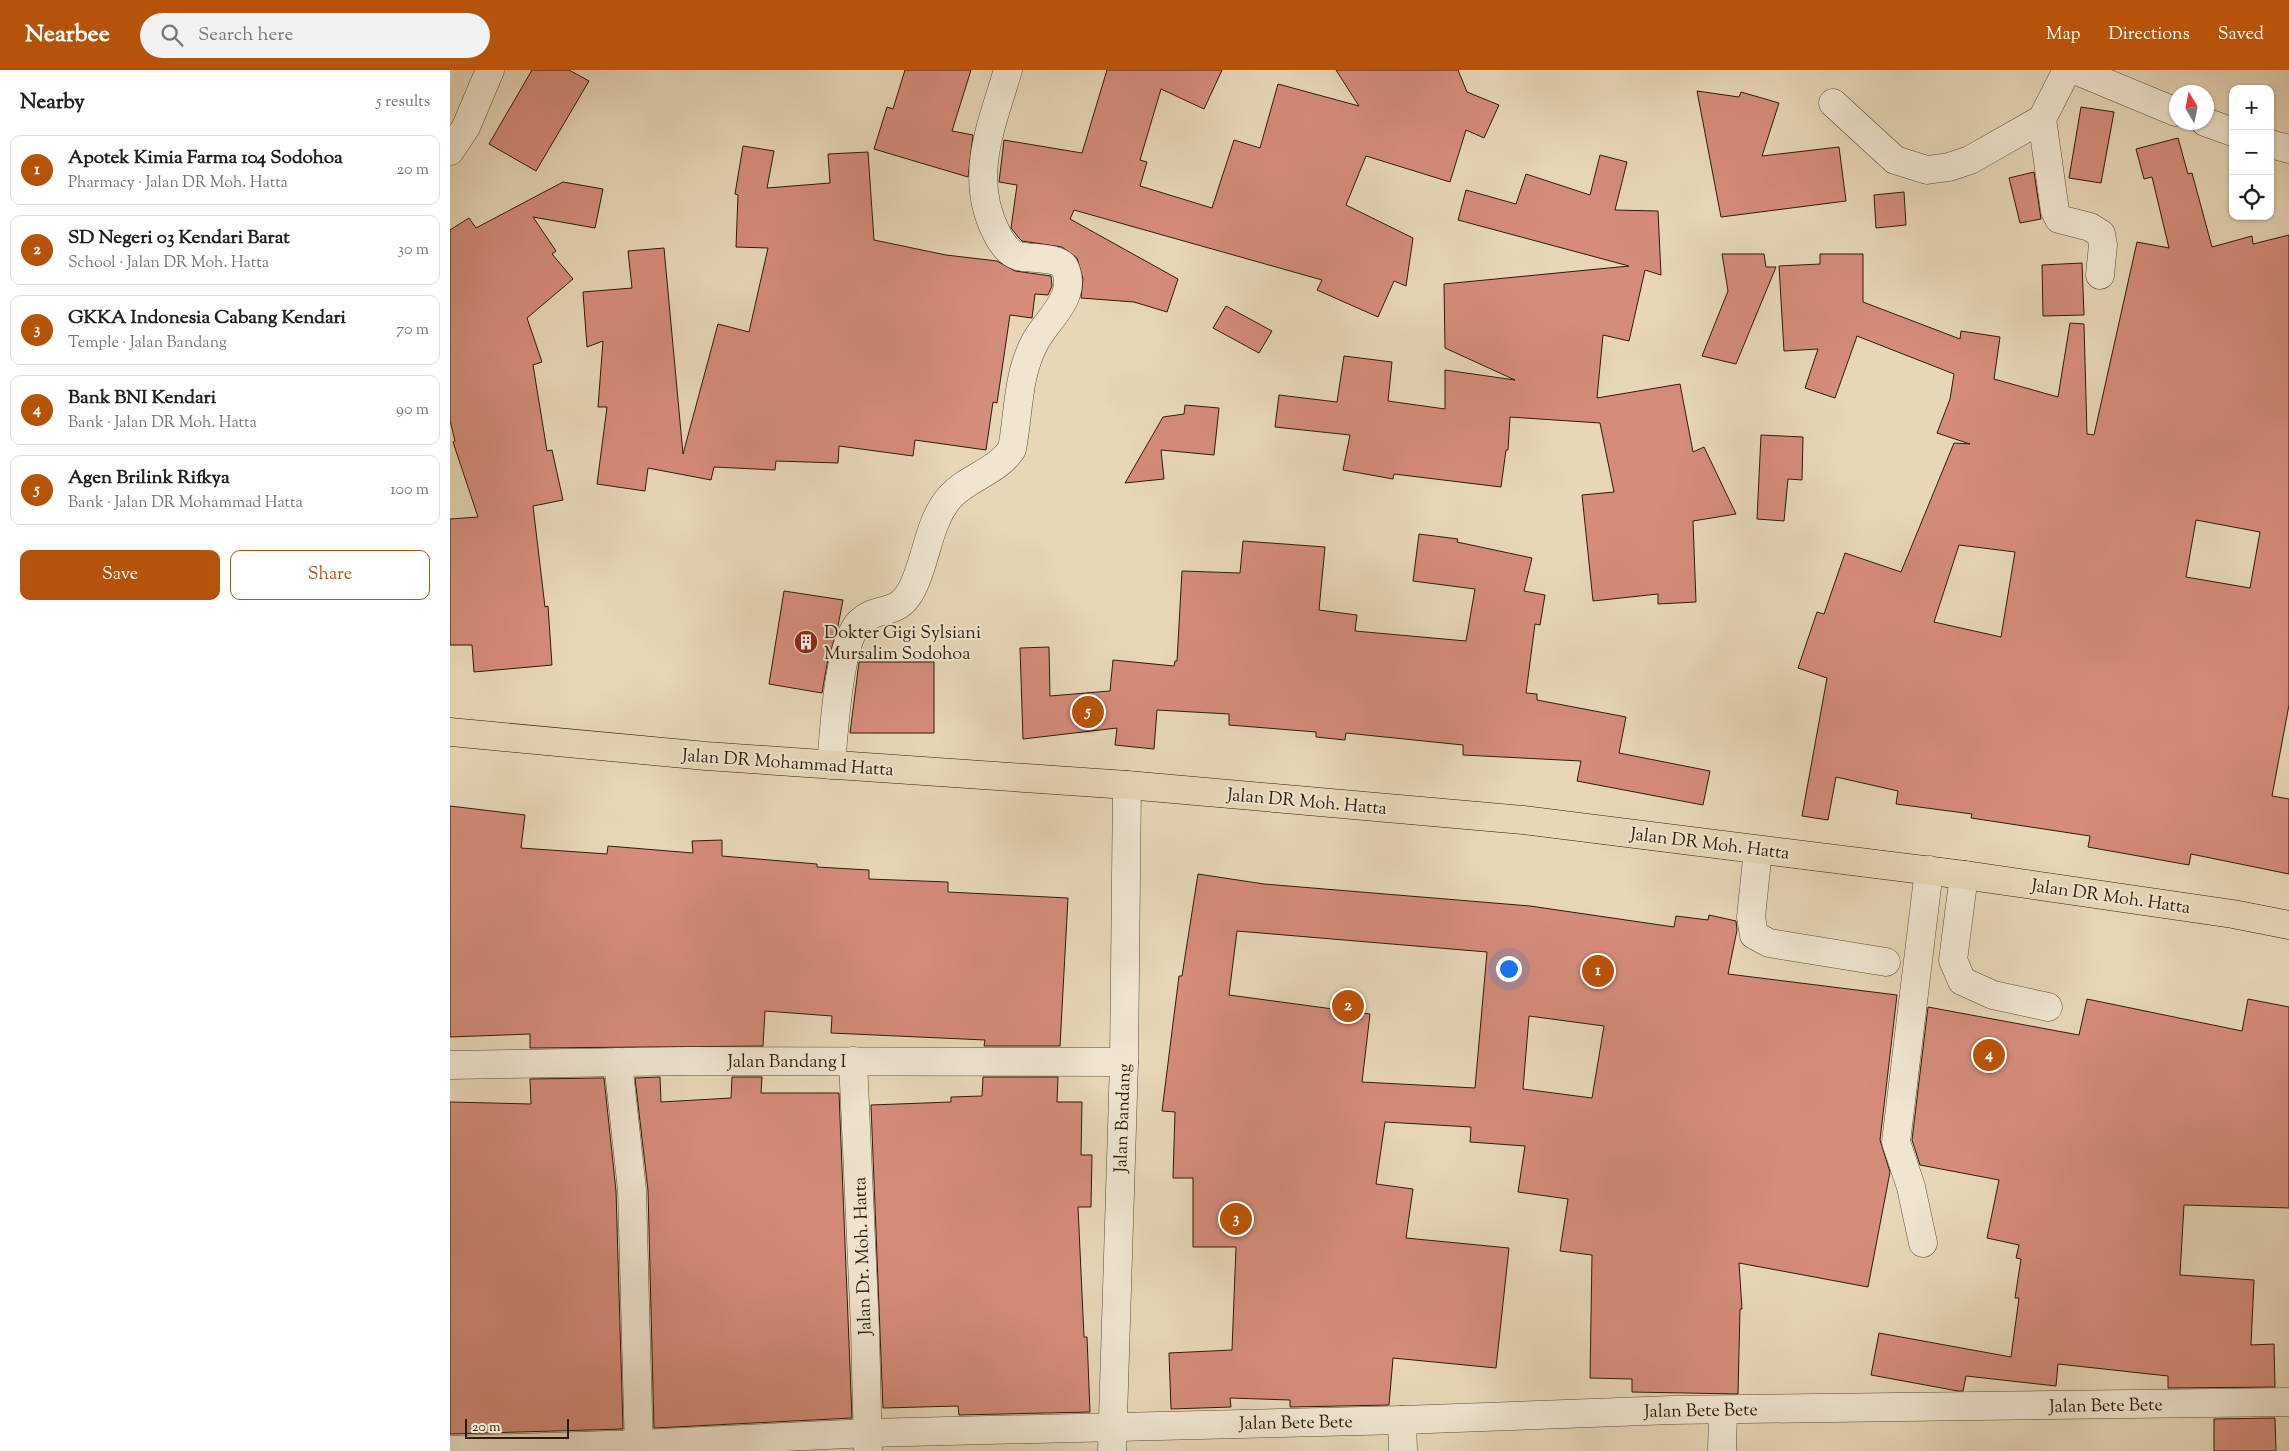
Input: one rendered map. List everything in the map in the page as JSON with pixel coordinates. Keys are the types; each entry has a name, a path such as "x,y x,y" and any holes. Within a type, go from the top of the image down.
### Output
{"highway":[{"name":"Jalan DR Mohammad Hatta","path":"450,732 831,765 1127,785"},
{"name":"Jalan DR Moh. Hatta","path":"1127,785 1523,820 1929,870 2223,913 2289,925"}],"street":[{"path":"450,151 466,127 490,70"},
{"path":"831,765 840,687 850,637 855,626 863,619 905,603 914,587 938,518 948,499 962,485 1005,459 1012,449 1023,371 1028,354 1037,337 1060,309 1065,294 1067,279 1064,267 1061,264 1040,258 1016,256 1002,243 993,227 985,198 982,184 983,158 1008,70"},
{"path":"1832,103 1895,160 1927,170 1949,167 1970,160 2042,119 2067,70"},
{"path":"2075,70 2169,109"},
{"path":"2042,119 2055,211 2059,219 2090,227 2101,234 2103,245 2100,275"},
{"path":"2214,125 2229,131"},
{"path":"2274,145 2289,149 2289,144"},
{"name":"Jalan Bandang","path":"1112,1439 1124,1062 1127,785"},
{"path":"1758,850 1751,917 1754,935 1768,943 1886,962"},
{"path":"1923,1243 1911,1187 1896,1142 1929,870"},
{"path":"1964,875 1953,960 1962,981 1993,995 2048,1007"},
{"name":"Jalan Dr. Moh. Hatta","path":"853,1061 868,1442"},
{"path":"618,1062 632,1190 639,1448"},
{"name":"Jalan Bandang I","path":"450,1065 618,1062 1124,1062"},
{"name":"Jalan Bete Bete","path":"450,1450 1112,1439 1402,1420 1558,1413 2289,1402"},
{"path":"1722,1451 1723,1410"},
{"path":"1402,1420 1403,1451"}],"building":[{"path":"532,70 569,70 589,81 536,171 489,144"},
{"path":"905,70 971,70 952,131 973,135 968,177 874,149 887,107 893,109"},
{"path":"1107,70 1222,70 1204,109 1161,89 1140,160 1147,162 1140,186 1212,208 1234,140 1260,148 1278,84 1359,106 1336,70 1458,70 1467,92 1499,105 1484,138 1466,130 1450,182 1366,156 1346,205 1413,238 1406,286 1394,281 1378,317 1317,290 1322,280 1074,210 1070,219 1178,279 1167,312 1134,302 1081,298 1083,279 1077,258 1062,247 1022,241 1011,228 1017,185 999,182 1004,140 1082,153"},
{"path":"1697,91 1739,97 1741,92 1779,103 1762,156 1839,147 1846,201 1721,217"},
{"path":"2081,107 2114,112 2101,183 2069,178"},
{"path":"2178,138 2188,174 2192,173 2212,247 2252,236 2253,244 2289,235 2289,705 2272,796 2289,799 2289,874 2191,854 2189,865 2088,847 2090,836 1971,818 1972,814 1896,804 1898,791 1836,777 1828,820 1802,816 1827,678 1798,668 1817,612 1824,614 1845,553 1901,572 1954,443 1970,444 1937,433 1950,399 1954,374 1857,336 1835,398 1805,388 1818,349 1784,351 1779,266 1820,264 1820,254 1863,254 1863,302 1960,339 1961,331 2000,337 1994,379 2058,397 2070,323 2084,324 2087,434 2094,435 2137,242 2169,248 2152,177 2144,179 2136,149","holes":["2196,520 2260,532 2250,588 2186,577","1959,545 2015,552 2001,637 1934,622"]},
{"path":"743,146 774,151 767,188 830,183 828,154 868,152 874,240 946,255 997,261 1015,271 1051,276 1052,286 1048,295 1035,294 1032,318 1010,315 997,403 993,402 986,450 915,440 913,456 839,446 838,463 776,461 775,470 714,467 711,480 648,468 645,491 597,484 607,407 598,407 603,341 587,347 583,292 632,288 628,251 664,248 683,454 718,324 749,332 768,248 736,247 738,195 735,194"},
{"path":"1600,155 1627,162 1615,210 1658,211 1661,275 1645,270 1629,341 1603,335 1597,398 1680,384 1693,452 1704,447 1736,514 1693,521 1696,602 1658,604 1658,594 1593,601 1582,495 1614,492 1600,423 1510,417 1508,450 1506,450 1501,487 1394,474 1393,479 1343,470 1350,435 1275,427 1279,395 1337,402 1344,356 1392,362 1388,401 1445,409 1445,370 1515,380 1445,348 1444,284 1629,266 1458,220 1466,190 1516,204 1526,174 1590,195"},
{"path":"2034,172 2041,219 2020,223 2009,178"},
{"path":"563,182 603,189 595,228 533,217 556,251 552,254 573,279 527,318 542,362 533,365 547,451 552,450 563,500 533,506 545,607 548,606 552,665 474,672 472,645 450,645 450,519 478,517 453,442 455,441 450,420 450,230 469,218 476,228"},
{"path":"1904,192 1906,225 1876,228 1874,195"},
{"path":"1722,254 1764,254 1766,267 1776,267 1736,364 1702,356 1728,291"},
{"path":"2082,263 2084,315 2043,316 2042,265"},
{"path":"1226,306 1272,331 1259,353 1213,328"},
{"path":"1185,405 1219,408 1214,455 1161,450 1164,479 1125,483 1163,417 1184,414"},
{"path":"1761,435 1803,437 1802,480 1788,479 1784,521 1757,519"},
{"path":"1419,534 1458,539 1457,542 1532,558 1524,591 1545,595 1540,625 1535,624 1526,693 1537,694 1537,700 1626,717 1619,753 1710,771 1703,805 1577,781 1581,761 1463,755 1463,745 1346,733 1345,740 1316,737 1316,732 1229,725 1229,714 1157,710 1154,749 1115,745 1117,728 1023,739 1020,648 1049,647 1050,696 1110,691 1113,660 1174,666 1175,661 1177,661 1182,571 1240,573 1243,541 1325,547 1319,610 1357,615 1355,631 1466,641 1475,589 1413,581"},
{"name":"Dokter Gigi Sylsiani Mursalim Sodohoa","path":"784,591 843,600 827,664 822,693 769,684"},
{"path":"859,662 934,662 934,733 850,733"},
{"path":"450,806 525,815 521,848 607,854 608,846 693,853 692,841 722,840 722,856 817,864 817,867 869,870 869,879 948,882 948,892 1068,898 1060,1046 984,1046 985,1040 831,1033 832,1016 765,1011 763,1046 530,1048 530,1034 450,1037"},
{"path":"1198,874 1264,884 1530,906 1674,927 1676,916 1708,920 1709,915 1736,921 1737,930 1728,974 1897,995 1880,1140 1890,1172 1868,1287 1739,1263 1742,1309 1740,1309 1738,1394 1632,1392 1632,1379 1590,1378 1592,1255 1560,1251 1568,1199 1518,1192 1525,1146 1470,1142 1471,1127 1385,1122 1376,1184 1413,1189 1406,1238 1509,1248 1496,1368 1393,1358 1389,1405 1290,1407 1290,1400 1230,1398 1231,1407 1171,1409 1169,1353 1232,1350 1236,1247 1193,1247 1193,1178 1173,1178 1175,1112 1162,1111 1179,976 1182,976","holes":["1237,931 1487,952 1475,1088 1362,1082 1370,1014 1229,995","1529,1016 1604,1026 1592,1098 1523,1089"]},
{"path":"2087,999 2242,1031 2248,999 2289,1007 2289,1208 2184,1205 2180,1275 2254,1280 2251,1345 2274,1344 2275,1387 2168,1388 2168,1376 2058,1364 2056,1386 1966,1376 1963,1391 1958,1391 1871,1375 1879,1333 2011,1357 2019,1298 2015,1298 2021,1259 2016,1258 2019,1245 1987,1238 1999,1180 1920,1165 1912,1140 1928,1007 2079,1035"},
{"path":"660,1077 661,1102 731,1098 732,1077 762,1077 761,1093 839,1093 852,1418 654,1428 648,1190 635,1078"},
{"path":"983,1077 1058,1077 1057,1102 1082,1102 1081,1155 1092,1155 1091,1207 1078,1207 1084,1337 1087,1337 1090,1412 959,1415 958,1406 883,1408 871,1105 951,1102 951,1097 982,1096"},
{"path":"604,1078 616,1191 623,1429 450,1434 450,1102 531,1104 530,1079"},
{"path":"2275,1418 2276,1451 2214,1451 2214,1419"}],"place":[{"name":"Dokter Gigi Sylsiani Mursalim Sodohoa","path":"806,642"},
{"name":"Agen Brilink Rifkya","path":"1088,712"},
{"name":"Apotek Kimia Farma 104 Sodohoa","path":"1598,971"},
{"name":"SD Negeri 03 Kendari Barat","path":"1348,1006"},
{"name":"Bank BNI Kendari","path":"1989,1055"},
{"name":"GKKA Indonesia Cabang Kendari","path":"1236,1219"}]}
